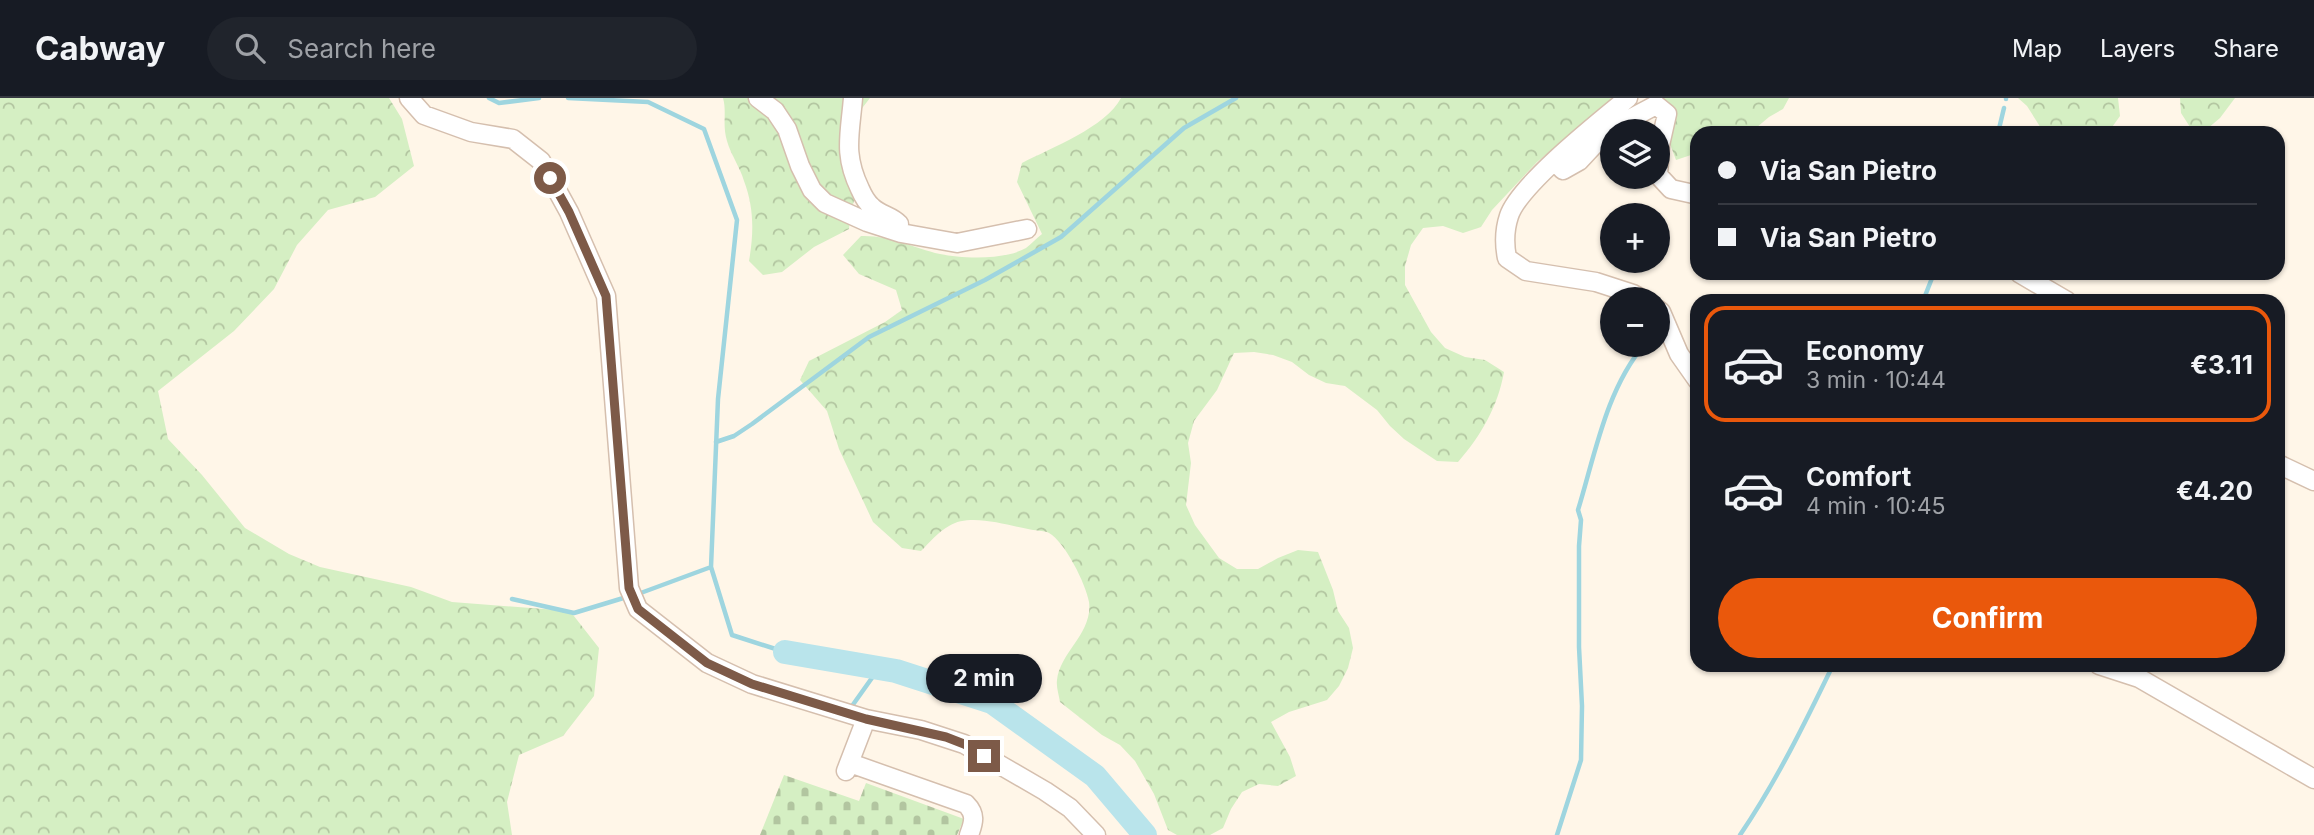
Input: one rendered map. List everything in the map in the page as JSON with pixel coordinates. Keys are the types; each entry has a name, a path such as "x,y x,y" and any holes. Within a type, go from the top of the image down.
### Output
{"street":[{"path":"409,98 424,115 471,132 513,139 541,160 574,224 606,296 629,588 638,609 707,663 752,684 866,719 921,730 964,744 1070,808 1096,835"},
{"path":"758,98 775,111 787,129 812,190 825,203 867,222 901,233 957,243 1027,229"},
{"path":"853,98 847,149 851,171 869,205 881,215 897,221 902,228 901,233"},
{"path":"1611,287 1526,271 1507,258 1503,239 1509,213 1527,187 1628,98"},
{"path":"1555,162 1563,170 1579,161 1606,131 1656,105 1667,114 1660,145 1658,175 1671,188 1690,193"},
{"path":"2032,280 2055,294"},
{"path":"1670,333 1679,354 1690,370"},
{"path":"2285,467 2314,481"},
{"path":"2120,672 2138,678 2314,779"},
{"path":"866,719 848,768 966,803 972,810 974,822 969,835"}],"green space":[{"path":"0,98 389,98 402,119 414,166 375,197 328,210 297,245 274,289 234,331 158,391 168,439 202,475 245,528 289,554 320,567 411,587 452,602 570,611 599,648 594,696 563,736 519,755 507,802 512,835 0,835"},
{"path":"723,98 870,98 842,134 856,194 849,229 814,247 782,272 763,275 749,261 752,240 751,210 742,176 727,141"},
{"path":"1121,98 1615,98 1537,162 1492,210 1481,227 1463,233 1443,226 1423,228 1411,245 1405,266 1405,285 1431,332 1445,348 1465,357 1485,360 1504,372 1498,397 1487,420 1458,462 1437,461 1404,439 1377,410 1345,386 1326,383 1309,375 1292,362 1254,352 1234,353 1217,390 1194,421 1188,443 1191,463 1186,505 1195,525 1219,558 1237,569 1258,569 1298,550 1318,552 1338,611 1349,628 1353,648 1348,668 1339,686 1327,700 1289,712 1271,722 1290,757 1296,776 1278,786 1259,784 1242,792 1223,828 1210,835 1177,835 1168,830 1154,794 1135,761 1120,745 1102,735 1060,702 1057,683 1059,670 1081,633 1089,613 1084,585 1062,545 1044,531 967,520 945,528 921,551 902,548 873,522 839,449 827,411 800,380 809,361 885,322 902,310 896,290 859,274 843,255 861,236 882,238 961,257 1007,255 1026,248 1042,234 1017,182 1022,163 1091,127 1114,109"},
{"path":"1661,98 1789,98 1783,109 1758,126 1690,126 1690,155 1676,160 1670,144 1671,110"},
{"path":"2018,98 2118,98 2120,116 2113,126 2040,126 2027,106"},
{"path":"2180,98 2235,98 2211,126 2189,126 2181,113"},
{"path":"784,775 859,801 866,783 964,819 957,835 760,835"}],"waterway":[{"path":"489,98 499,103 539,98"},
{"path":"568,98 648,102 704,129 737,220 718,399 711,567 732,635 785,652"},
{"path":"716,442 734,436 752,424 869,337 985,280 1061,237 1184,128 1236,98"},
{"path":"2000,126 2004,108"},
{"path":"1926,294 1931,280"},
{"path":"1557,835 1581,760 1581,520 1578,510 1611,402 1635,357"},
{"path":"638,594 711,567"},
{"path":"512,599 574,613 630,596"},
{"path":"785,652 896,671 992,702 1095,776 1145,835"},
{"path":"852,706 879,668"},
{"path":"1740,835 1778,773 1830,672"}],"route":[{"path":"550,178 569,212 606,296 629,588 638,609 707,663 752,684 866,719 946,737 984,756"}]}
